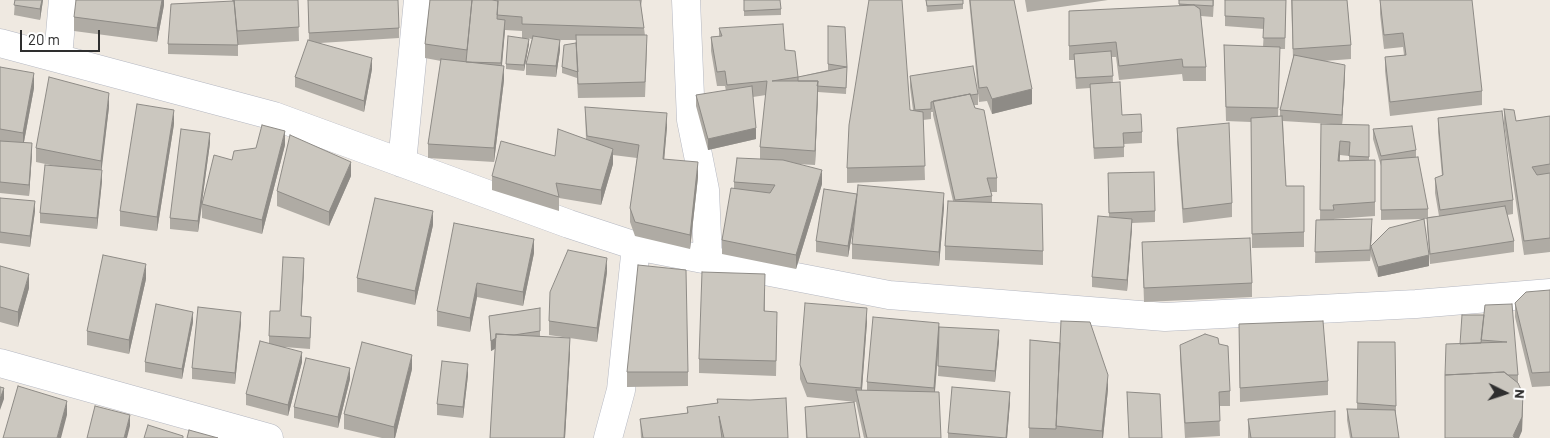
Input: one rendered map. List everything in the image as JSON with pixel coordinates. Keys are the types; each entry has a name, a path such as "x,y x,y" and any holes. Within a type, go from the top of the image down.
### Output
{"street":[{"path":"58,57 62,0"},
{"path":"402,163 418,0"},
{"path":"686,0 691,120 705,190 708,260"},
{"path":"0,42 274,116 569,224 636,246 889,296 1166,317 1416,304 1550,293"},
{"path":"608,438 621,390 636,246"},
{"path":"0,363 269,438"}],"building":[{"path":"15,0 42,0 40,9 14,5"},
{"path":"76,0 162,0 157,28 74,17"},
{"path":"234,0 298,0 299,27 237,31"},
{"path":"308,0 398,0 399,28 309,33"},
{"path":"430,0 472,0 467,50 425,44"},
{"path":"472,0 498,1 497,19 505,20 501,63 466,62"},
{"path":"498,0 640,0 644,28 522,24 522,17 497,15"},
{"path":"744,0 780,0 781,9 744,11"},
{"path":"869,0 902,0 910,110 923,112 925,166 847,168 849,125"},
{"path":"926,0 963,0 963,4 927,6"},
{"path":"970,0 1014,0 1032,89 992,99 987,87 979,88"},
{"path":"1179,0 1213,0 1213,6 1179,4"},
{"path":"1225,0 1286,0 1285,38 1263,38 1264,18 1225,16"},
{"path":"1292,0 1347,0 1351,45 1293,49"},
{"path":"1380,0 1472,0 1482,91 1390,102 1385,57 1406,55 1403,33 1384,35"},
{"path":"234,1 238,45 168,44 171,4"},
{"path":"1194,5 1200,9 1206,67 1183,67 1182,59 1119,66 1116,42 1069,46 1069,11"},
{"path":"783,24 785,50 795,51 798,77 772,81 818,81 815,151 760,147 767,81 727,85 725,71 717,72 711,37 722,36 719,28"},
{"path":"828,26 845,27 847,67 828,64"},
{"path":"576,35 647,35 645,82 578,84"},
{"path":"508,36 529,39 524,65 506,64"},
{"path":"533,36 560,40 556,66 526,64"},
{"path":"308,40 372,58 364,101 295,77"},
{"path":"576,43 578,72 562,67 564,45"},
{"path":"1224,45 1280,47 1278,108 1226,107"},
{"path":"1111,51 1113,76 1076,78 1074,54"},
{"path":"1294,55 1345,65 1342,115 1280,110"},
{"path":"441,59 504,66 494,148 428,144"},
{"path":"973,66 978,94 931,102 931,109 915,110 910,76"},
{"path":"0,67 34,73 23,133 0,129"},
{"path":"847,67 846,88 817,86 818,81 798,81 798,77"},
{"path":"49,77 109,93 101,161 36,148"},
{"path":"1120,82 1122,115 1141,114 1142,132 1123,133 1124,147 1094,148 1090,84"},
{"path":"752,86 756,128 708,139 696,95"},
{"path":"970,94 975,108 984,110 997,178 987,178 992,196 955,200 933,101"},
{"path":"137,104 174,110 157,217 120,211"},
{"path":"585,107 667,113 663,159 698,162 690,235 635,222 630,208 639,145 587,136"},
{"path":"1504,109 1514,110 1516,121 1550,116 1550,164 1532,167 1537,175 1550,173 1550,238 1524,241"},
{"path":"1502,111 1513,200 1440,210 1435,178 1443,175 1438,118"},
{"path":"1282,116 1286,186 1304,186 1304,232 1252,234 1251,118"},
{"path":"1229,123 1232,203 1183,209 1177,128"},
{"path":"1321,124 1369,125 1369,157 1349,156 1350,142 1340,141 1338,161 1375,160 1375,202 1333,205 1334,210 1320,210"},
{"path":"262,125 285,131 262,220 202,204 214,155 232,160 234,151 256,148"},
{"path":"1412,126 1416,150 1381,156 1373,129"},
{"path":"181,129 210,133 198,221 170,218"},
{"path":"558,129 613,149 601,190 556,183 559,197 492,176 501,141 555,156"},
{"path":"290,135 351,162 329,212 277,191"},
{"path":"0,141 32,143 29,185 0,182"},
{"path":"1418,157 1428,209 1381,210 1381,160"},
{"path":"737,158 783,160 822,170 796,255 722,240 731,188 770,193 775,185 734,182"},
{"path":"45,165 102,170 97,218 40,213"},
{"path":"1154,172 1155,211 1109,213 1108,173"},
{"path":"858,185 944,193 939,252 852,244"},
{"path":"824,189 857,194 848,246 816,241"},
{"path":"0,198 35,201 30,236 0,232"},
{"path":"375,198 433,211 415,291 357,278"},
{"path":"948,201 1042,204 1043,251 945,246"},
{"path":"1505,206 1514,241 1430,254 1427,218"},
{"path":"1098,216 1132,219 1127,280 1092,277"},
{"path":"1372,219 1370,250 1315,252 1316,220"},
{"path":"1424,219 1429,255 1378,267 1371,246 1389,228"},
{"path":"454,223 534,239 523,292 477,283 470,318 437,311"},
{"path":"1250,238 1252,283 1144,288 1142,242"},
{"path":"568,250 607,258 597,328 549,321 550,292"},
{"path":"103,255 146,264 129,340 87,331"},
{"path":"283,257 304,258 301,316 311,317 310,338 269,336 270,311 280,311"},
{"path":"638,265 686,270 688,372 627,372"},
{"path":"0,266 29,274 18,312 0,307"},
{"path":"702,272 765,274 764,311 777,312 776,361 699,359"},
{"path":"1550,290 1550,372 1532,373 1515,303 1526,292"},
{"path":"805,303 867,308 861,388 807,383 800,365"},
{"path":"156,304 193,312 182,369 145,362"},
{"path":"1512,304 1518,375 1508,375 1504,372 1445,375 1446,344 1507,342 1481,340 1485,305"},
{"path":"198,307 241,312 235,373 192,368"},
{"path":"540,308 540,331 514,335 496,334 496,338 491,341 489,316"},
{"path":"1462,315 1484,315 1481,343 1460,344"},
{"path":"873,317 939,323 934,388 867,382"},
{"path":"1061,321 1090,322 1108,375 1102,431 1056,426"},
{"path":"1323,321 1328,381 1240,388 1239,324"},
{"path":"939,327 999,330 995,371 938,366"},
{"path":"496,334 570,338 564,438 490,438"},
{"path":"1205,334 1218,338 1219,344 1228,346 1230,391 1219,392 1220,421 1185,423 1180,345"},
{"path":"1030,340 1060,343 1056,429 1029,428"},
{"path":"260,341 302,352 288,405 246,394"},
{"path":"362,342 412,355 394,427 344,414"},
{"path":"1358,342 1395,342 1396,406 1357,403"},
{"path":"306,358 350,368 338,417 294,407"},
{"path":"442,361 468,364 463,407 437,404"},
{"path":"1504,372 1518,383 1523,394 1522,417 1513,436 1515,438 1445,438 1445,375"},
{"path":"18,386 67,401 57,438 3,438"},
{"path":"0,387 4,388 0,399"},
{"path":"952,387 1010,392 1006,438 948,433"},
{"path":"856,390 939,392 941,438 867,438"},
{"path":"1127,392 1160,394 1162,438 1129,438"},
{"path":"786,398 788,438 724,438 719,416 722,438 643,438 640,419 688,413 687,407 718,403 717,399"},
{"path":"854,402 860,438 807,438 805,407"},
{"path":"95,406 130,415 124,438 87,438"},
{"path":"1347,409 1395,410 1399,438 1352,438"},
{"path":"1335,411 1335,438 1251,438 1248,419"},
{"path":"148,425 183,436 183,438 144,438"},
{"path":"189,430 218,438 187,438"}]}
